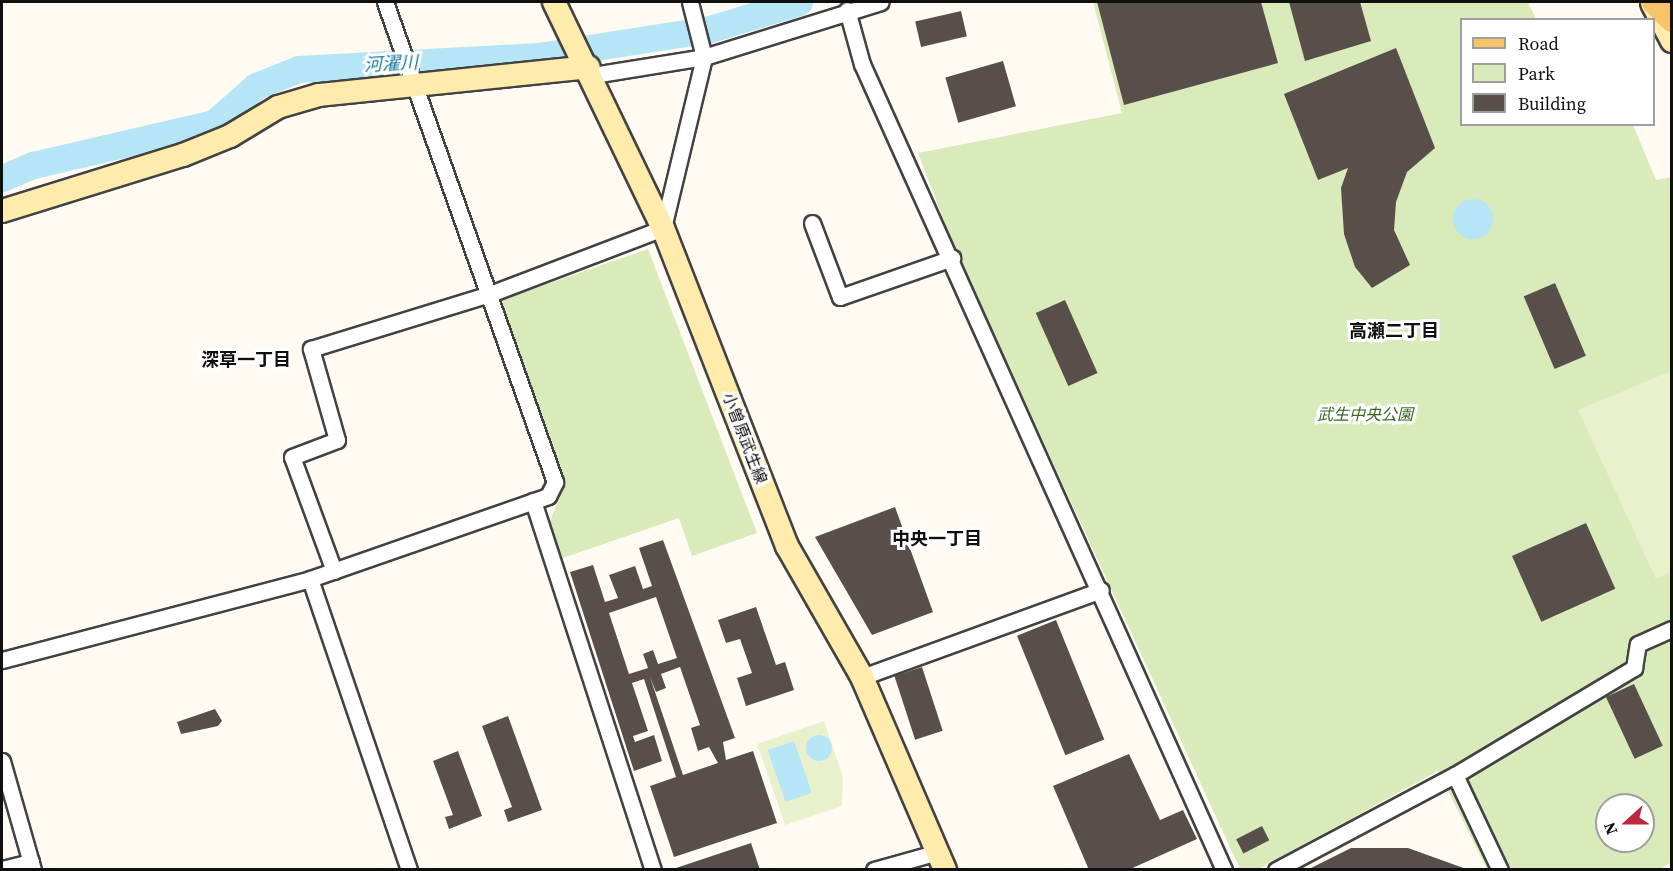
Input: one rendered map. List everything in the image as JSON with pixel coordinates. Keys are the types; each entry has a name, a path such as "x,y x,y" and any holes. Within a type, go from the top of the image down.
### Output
{"main road":[{"name":"小曽原武生線","path":"554,2 587,63 663,228 787,546 862,677 941,861"},
{"path":"1653,2 1671,20"},
{"path":"1653,2 1671,41"},
{"path":"2,211 183,155 230,136 278,107 411,82 470,82 587,63"}],"street":[{"path":"2,660 310,579 548,496 555,482 411,82 385,2"},
{"path":"334,571 292,457 337,440 311,349 487,295 663,228 704,57 690,2"},
{"path":"587,63 704,57 847,10 881,2"},
{"path":"847,10 862,64 952,258 1224,870"},
{"path":"812,223 840,297 952,258"},
{"path":"533,501 653,870"},
{"path":"310,579 409,870"},
{"path":"862,677 1101,590"},
{"path":"1276,870 1455,775 1634,668 1638,644 1671,629"},
{"path":"2,761 32,866 2,869"},
{"path":"1455,775 1500,870"},
{"path":"874,870 941,861"}],"green space":[{"name":"武生中央公園","path":"1093,2 1528,2 1536,18 1460,18 1460,126 1633,126 1656,180 1671,177 1671,863 1658,870 1487,869 1438,771 1259,869 1240,869 956,252 918,153 1122,113"},
{"path":"648,249 757,533 692,556 679,518 560,559 549,524 564,485 499,308 504,299"},
{"path":"1671,371 1671,572 1656,579 1578,410"},
{"path":"824,721 843,777 842,806 785,825 757,744"}],"water":[{"path":"1473,199 1487,205 1493,219 1487,233 1473,239 1459,233 1453,219 1459,205"},
{"path":"819,735 828,739 832,748 828,757 819,761 810,757 806,748 810,739"},
{"path":"794,741 812,793 785,802 768,750"}],"building":[{"path":"1097,2 1261,2 1278,63 1124,105"},
{"path":"1289,2 1360,2 1371,41 1305,61"},
{"path":"961,11 967,36 921,47 915,22"},
{"path":"1396,48 1435,148 1407,172 1396,202 1394,230 1410,265 1372,288 1355,267 1344,234 1341,188 1348,168 1318,180 1284,94"},
{"path":"1003,61 1016,106 958,123 945,78"},
{"path":"1555,283 1586,356 1555,369 1524,296"},
{"path":"1065,300 1098,373 1068,386 1036,313"},
{"path":"895,507 933,612 872,635 815,537"},
{"path":"1586,523 1615,589 1541,622 1512,556"},
{"path":"663,540 735,738 723,742 726,760 753,751 777,823 674,857 650,786 676,777 644,679 632,683 648,731 633,736 635,742 654,735 662,761 634,771 570,572 593,565 605,602 618,598 609,575 635,566 643,589 652,586 639,548","holes":["656,597 677,658 658,664 653,650 643,654 648,668 629,674 609,613","680,667 700,725 691,728 698,751 709,747 718,763 683,775 650,677 656,692 666,688 661,674"]},
{"path":"756,607 776,665 785,662 794,690 746,706 737,678 752,673 740,639 726,643 718,620"},
{"path":"1056,620 1104,740 1065,755 1017,636"},
{"path":"922,667 943,731 915,740 894,676"},
{"path":"1634,684 1663,746 1635,759 1606,697"},
{"path":"215,709 222,721 218,726 181,734 177,722"},
{"path":"508,716 542,810 508,822 504,810 512,807 482,726"},
{"path":"458,751 482,816 449,829 445,817 453,815 433,761"},
{"path":"1129,754 1160,820 1183,810 1197,839 1128,870 1089,870 1053,786"},
{"path":"1262,826 1269,840 1243,853 1236,839"},
{"path":"751,843 760,870 673,870 673,869"},
{"path":"1351,848 1408,848 1469,870 1307,870"}],"waterway":[{"name":"河濯川","path":"2,178 33,165 214,123 256,86 298,69 538,56 710,29 799,2"}],"district":[{"name":"高瀬二丁目","path":"1394,331"},
{"name":"深草一丁目","path":"246,360"},
{"name":"中央一丁目","path":"937,539"}]}
